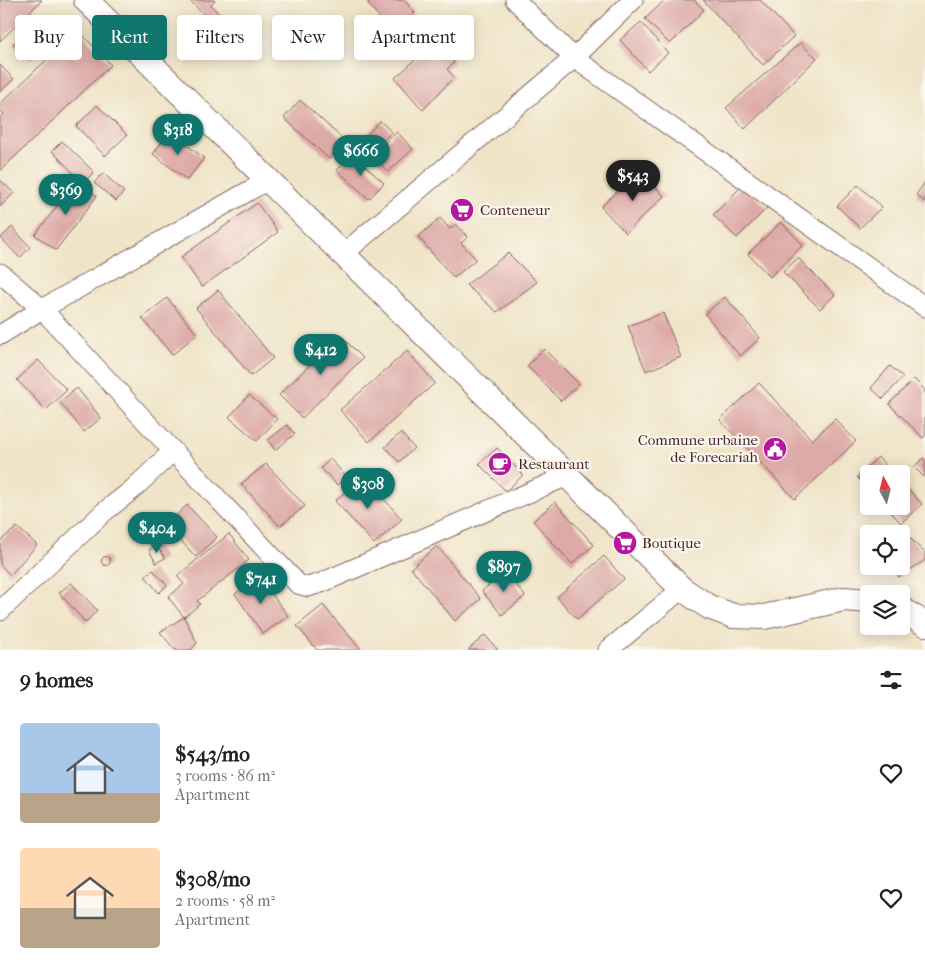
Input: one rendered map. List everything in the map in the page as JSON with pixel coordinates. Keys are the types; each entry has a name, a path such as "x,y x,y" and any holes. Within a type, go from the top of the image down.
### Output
{"street":[{"path":"86,0 682,590 709,607 733,616 764,617 844,599 860,600"},
{"path":"515,0 574,58 925,307"},
{"path":"343,254 574,58 633,0"},
{"path":"0,335 268,180"},
{"path":"0,273 42,309 173,452 298,584 308,587 321,583 567,476"},
{"path":"0,611 104,512 132,490 173,452"},
{"path":"608,650 682,590"},
{"path":"910,615 925,624"}],"building":[{"path":"0,0 42,0 27,15 15,15 15,26 0,41"},
{"path":"189,0 214,0 211,5 220,15 205,15"},
{"path":"372,0 404,0 415,13 413,15 377,15 368,4"},
{"path":"665,0 694,0 704,10 670,44 645,19"},
{"path":"703,0 760,0 794,36 763,65"},
{"path":"641,22 668,53 648,71 620,40"},
{"path":"82,34 92,45 92,60 106,60 111,65 0,171 0,118 4,114 0,109 0,104 46,60 82,60"},
{"path":"800,43 817,58 745,129 726,108"},
{"path":"415,60 453,60 454,63 447,69 454,77 423,110 395,78"},
{"path":"0,65 14,79 0,92"},
{"path":"300,100 345,141 329,159 284,118"},
{"path":"97,105 127,135 105,156 76,126"},
{"path":"380,121 392,132 372,152 361,141"},
{"path":"169,132 204,158 187,180 153,154"},
{"path":"397,132 413,149 388,172 372,154"},
{"path":"62,141 94,172 83,183 52,151"},
{"path":"352,154 384,183 369,199 337,170"},
{"path":"639,170 664,196 626,233 601,207"},
{"path":"103,173 124,192 116,201 94,183"},
{"path":"0,180 14,193 0,207"},
{"path":"76,181 97,196 56,250 35,235"},
{"path":"925,182 925,202 916,195"},
{"path":"743,185 767,208 737,238 713,215"},
{"path":"858,185 882,207 860,228 837,206"},
{"path":"257,203 278,232 202,287 181,257"},
{"path":"440,218 450,229 456,224 468,237 461,243 476,259 454,278 418,237"},
{"path":"781,222 803,245 770,277 748,254"},
{"path":"12,227 30,247 20,258 1,238"},
{"path":"508,253 537,282 497,312 466,285"},
{"path":"798,258 835,295 820,309 783,272"},
{"path":"218,290 273,358 251,376 196,308"},
{"path":"725,297 760,338 740,356 705,314"},
{"path":"167,298 197,334 172,355 142,318"},
{"path":"663,313 681,357 646,371 628,326"},
{"path":"340,335 363,358 302,418 279,395"},
{"path":"544,349 579,384 561,401 527,366"},
{"path":"407,351 435,383 369,442 340,410"},
{"path":"38,360 67,390 46,410 17,380"},
{"path":"890,366 903,377 883,399 871,388"},
{"path":"914,379 925,390 925,436 923,438 889,404"},
{"path":"759,383 812,440 835,419 856,441 795,499 720,420"},
{"path":"77,388 101,418 84,432 60,402"},
{"path":"249,395 277,419 257,441 229,417"},
{"path":"287,425 295,434 275,450 268,440"},
{"path":"401,433 414,448 399,462 385,447"},
{"path":"497,448 523,475 506,491 479,464"},
{"path":"878,457 886,465 870,465"},
{"path":"923,458 925,460 925,478 914,467"},
{"path":"330,459 346,476 337,485 321,468"},
{"path":"266,464 305,506 280,526 241,484"},
{"path":"363,476 402,519 374,544 335,501"},
{"path":"910,491 922,504 910,515"},
{"path":"555,502 594,545 572,564 533,521"},
{"path":"187,505 217,537 196,557 166,525"},
{"path":"893,515 910,515 901,523"},
{"path":"17,527 37,545 10,575 0,564 0,541"},
{"path":"229,534 249,560 197,601 200,604 184,617 168,597 184,584 177,576"},
{"path":"910,538 925,553 925,560 910,570"},
{"path":"156,545 165,558 156,563 149,550"},
{"path":"437,546 481,599 455,621 411,568"},
{"path":"604,556 624,579 577,619 557,597"},
{"path":"106,557 110,561 106,565 102,561"},
{"path":"153,570 167,585 159,593 145,576"},
{"path":"506,572 525,596 502,615 482,591"},
{"path":"259,577 288,616 263,634 235,594"},
{"path":"71,583 97,610 86,623 59,593"},
{"path":"323,605 361,650 317,650 297,626"},
{"path":"184,617 197,643 191,650 175,650 160,632"},
{"path":"485,635 498,650 468,650"}],"place":[{"name":"Conteneur","path":"462,210"},
{"name":"Commune urbaine de Forecariah","path":"775,449"},
{"name":"Restaurant","path":"500,464"},
{"name":"Boutique","path":"625,543"}]}
